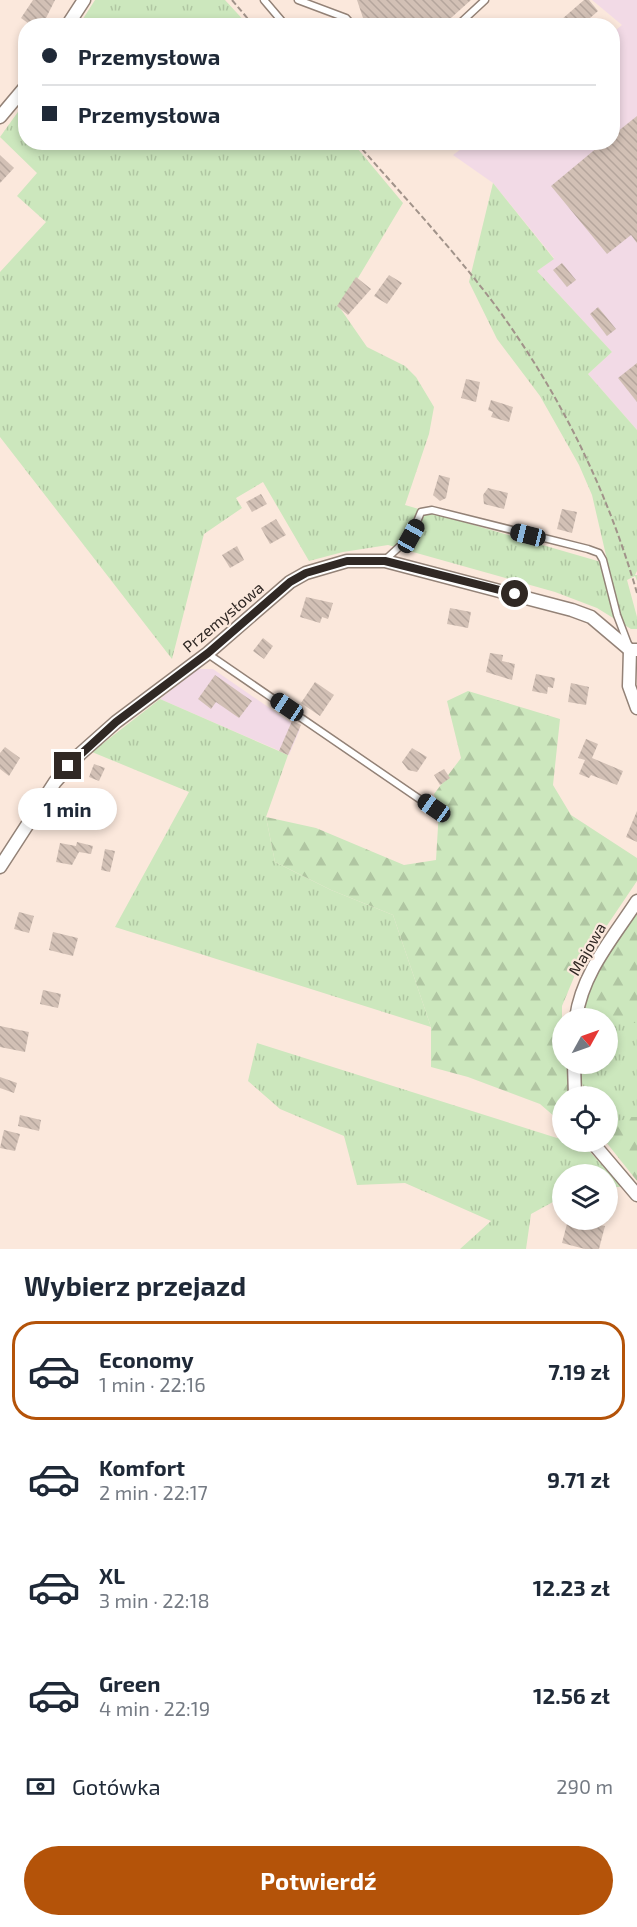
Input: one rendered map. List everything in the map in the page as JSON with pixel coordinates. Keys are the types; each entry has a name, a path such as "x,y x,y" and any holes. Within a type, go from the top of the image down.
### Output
{"street":[{"path":"72,18 84,0"},
{"path":"0,117 18,96"},
{"name":"Przemysłowa","path":"0,867 56,782 80,754 116,722 208,653 290,582 306,573 347,561 385,561 572,610 591,618 634,650"},
{"path":"634,650 629,686 637,708"},
{"name":"Majowa","path":"578,1008 583,987 600,955 637,901"},
{"path":"600,1152 637,1195"}],"lane":[{"path":"264,0 279,18"},
{"path":"298,0 346,18"},
{"path":"466,18 486,0"},
{"path":"385,561 411,536 422,512 432,510 599,553 634,650"},
{"path":"208,653 434,808"}],"path":[{"path":"232,0 247,18"},
{"path":"363,150 473,277 544,379 597,483 637,593"}],"shaded area":[{"path":"592,0 637,0 637,430 588,374 612,352 537,271 554,258 493,183 453,155 460,150 620,150 620,27 622,25 620,18 614,18"},
{"path":"198,669 213,669 300,729 289,755 160,699"}],"green space":[{"path":"95,0 225,0 242,18 83,18"},
{"path":"18,112 18,150 359,150 403,203 340,308 367,347 405,366 416,377 434,407 429,434 405,505 608,564 592,495 579,465 540,396 497,339 469,282 493,183 554,259 537,271 612,352 588,374 637,430 637,571 635,575 637,575 637,581 635,576 627,580 637,617 637,629 631,629 597,608 555,592 388,545 343,552 309,561 263,482 236,498 242,508 204,534 172,659 0,437 0,272 46,222 17,196 37,173 0,137"},
{"path":"468,691 560,719 553,785 571,815 637,858 637,881 577,970 562,1008 552,1008 552,1074 568,1074 569,1086 552,1086 552,1114 540,1104 468,1077 431,1067 431,1027 393,915 331,890 275,862 266,817 316,828 404,865 436,860 439,810 434,794 461,758 447,701"},
{"path":"160,699 288,755 266,817 275,862 331,890 393,915 431,1027 115,927 189,792 92,752"},
{"path":"637,909 637,1023 618,1022 618,1008 583,1008 584,995 625,922"},
{"path":"618,1020 637,1023 637,1118 618,1124 618,1086 583,1086 581,1074 618,1074"},
{"path":"257,1043 552,1136 552,1152 590,1152 601,1164 552,1164 552,1202 531,1214 526,1249 460,1249 491,1221 405,1183 357,1185 344,1136 280,1109 248,1081"},
{"path":"630,1117 637,1117 637,1181 614,1152 618,1152 618,1122"}],"building":[{"path":"33,0 55,0 46,18 21,18"},
{"path":"357,0 471,0 451,18 363,18"},
{"path":"584,0 589,0 598,11 590,18 563,18"},
{"path":"637,116 637,243 631,235 607,254 551,186 594,150 620,150 620,130"},
{"path":"0,155 14,168 0,183"},
{"path":"562,263 576,280 567,287 553,270"},
{"path":"389,275 402,283 387,304 374,296"},
{"path":"356,277 371,289 348,315 337,306"},
{"path":"598,307 616,329 607,336 590,314"},
{"path":"637,363 637,402 618,378"},
{"path":"466,379 480,382 476,402 461,398"},
{"path":"491,400 513,407 509,422 491,417 493,412 488,410"},
{"path":"439,475 450,478 446,498 440,501 433,495"},
{"path":"488,488 508,493 504,509 484,504 483,495"},
{"path":"261,494 267,504 252,512 246,502"},
{"path":"562,509 577,512 572,533 557,529"},
{"path":"276,519 286,535 270,544 261,528"},
{"path":"237,546 244,560 230,568 222,555"},
{"path":"306,597 333,603 328,619 322,617 320,623 300,617"},
{"path":"450,608 471,612 468,628 447,624"},
{"path":"263,638 273,646 264,659 253,651"},
{"path":"490,653 503,655 502,661 515,664 512,680 486,672"},
{"path":"536,674 555,678 553,688 548,687 547,694 532,691"},
{"path":"215,675 252,701 239,718 216,702 211,709 198,699"},
{"path":"315,682 334,695 320,716 301,703"},
{"path":"571,683 589,687 586,705 568,702"},
{"path":"292,721 301,725 288,755 279,751"},
{"path":"586,739 598,744 592,758 623,771 617,785 591,775 589,778 579,774 585,760 578,758"},
{"path":"5,747 20,758 9,776 0,769 0,753"},
{"path":"412,748 427,757 417,772 408,770 402,762"},
{"path":"94,764 105,768 99,781 89,777"},
{"path":"444,769 450,778 440,785 434,775"},
{"path":"92,800 103,802 99,822 81,819 85,802 92,804"},
{"path":"637,811 637,842 626,837"},
{"path":"77,842 93,846 91,854 79,852 72,865 56,862 60,843 76,846"},
{"path":"105,849 115,851 110,872 101,870"},
{"path":"19,912 34,916 29,933 14,929"},
{"path":"53,932 78,938 73,956 49,950"},
{"path":"43,990 61,994 58,1008 40,1004"},
{"path":"0,1026 29,1032 25,1052 0,1047"},
{"path":"0,1077 17,1083 14,1093 0,1088"},
{"path":"20,1115 41,1120 39,1131 18,1126"},
{"path":"4,1130 20,1134 15,1151 0,1148"},
{"path":"565,1230 604,1230 599,1249 585,1249 562,1243"}],"route":[{"path":"68,766 116,722 208,653 290,582 306,573 347,561 385,561 515,594"}]}
